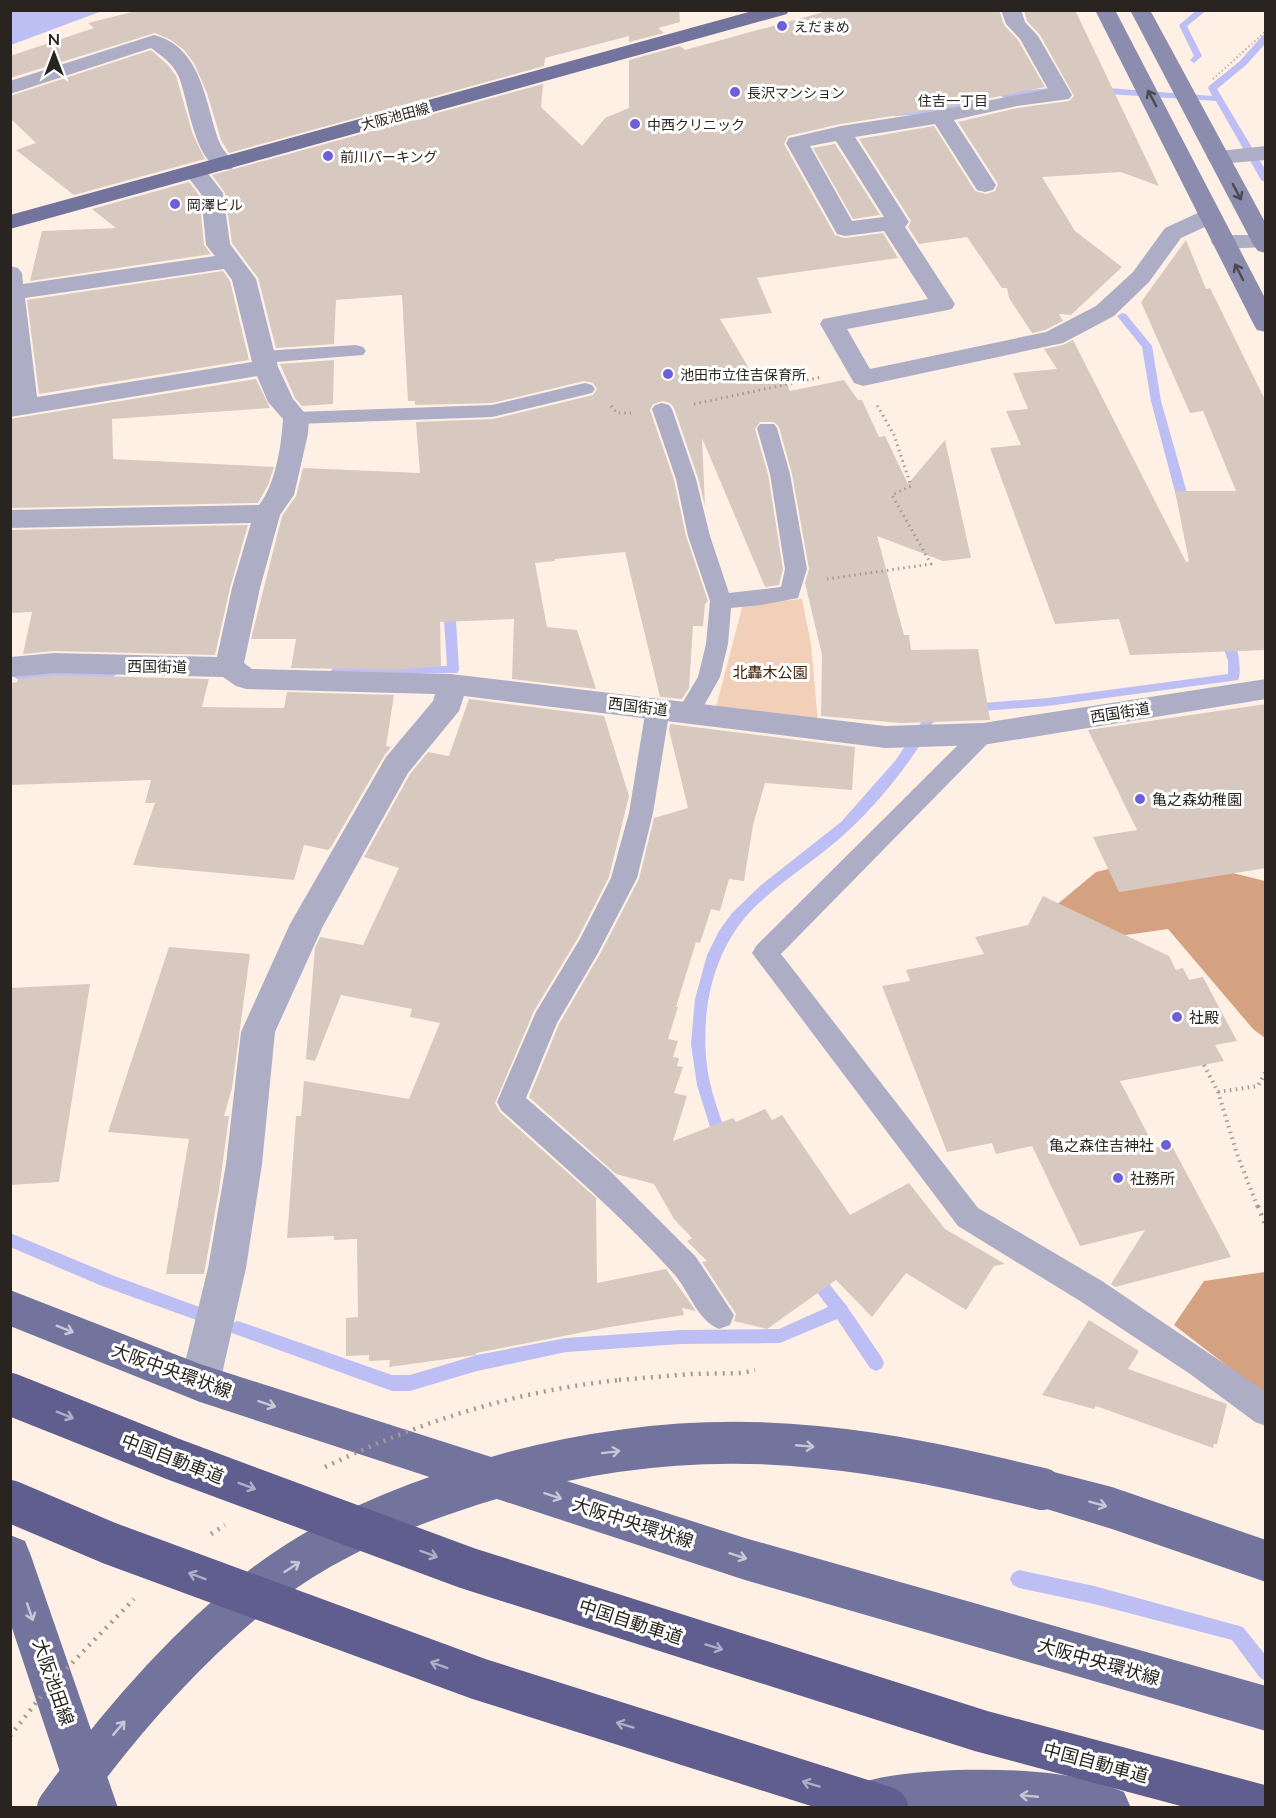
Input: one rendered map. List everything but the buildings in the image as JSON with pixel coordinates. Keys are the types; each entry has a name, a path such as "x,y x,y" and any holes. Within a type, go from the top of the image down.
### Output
{"highway":[{"name":"中国自動車道","path":"10,1394 173,1459 467,1568 981,1731 1266,1807"},
{"path":"10,1501 109,1543 479,1679 886,1808"}],"main road":[{"name":"大阪池田線","path":"10,222 780,10"},
{"name":"大阪中央環状線","path":"10,1308 200,1383 745,1558 1266,1709"},
{"path":"58,1808 110,1739 185,1653 280,1574 342,1535 378,1518 480,1481 531,1466 616,1451 701,1444 780,1444 822,1447 929,1463 1042,1489 1112,1508 1266,1561"},
{"name":"大阪池田線","path":"10,1557 95,1808"},
{"path":"850,1808 896,1797 986,1793 1036,1796 1108,1808"}],"street":[{"path":"841,132 898,222 845,229 797,143 841,132 942,116 1023,98 1062,95 1028,36 1016,24 1011,10"},
{"path":"1105,10 1266,325"},
{"path":"1140,10 1262,235 1223,242"},
{"path":"10,88 154,41 174,55 187,72 195,92 209,146 224,164"},
{"path":"942,116 985,185"},
{"path":"1218,157 1257,154"},
{"path":"195,172 212,193 218,245 244,279 264,362 281,402 296,418 281,495 267,514 246,588 229,667"},
{"path":"891,223 942,304 832,324 860,373 1054,338 1105,311 1140,277 1173,233 1210,216"},
{"path":"231,261 12,283 18,408 264,362"},
{"path":"10,519 267,514"},
{"name":"西国街道","path":"10,668 54,663 229,667 246,679 451,684 885,737 983,734 1266,689"},
{"path":"200,1383 229,1256 244,1164 258,1032 307,924 397,765 448,704 451,684"}],"lane":[{"path":"264,362 356,351"},
{"path":"296,418 492,411 585,389"},
{"path":"662,409 686,479 699,536 721,601 717,644 709,677 689,712"},
{"path":"721,601 790,593 793,583 796,569 788,516 780,474 767,428"},
{"path":"657,708 641,813 624,878 589,946 545,1020 511,1102 599,1179 686,1266 719,1315"},
{"path":"983,734 765,953 968,1217 1091,1291 1201,1364 1266,1411"}],"path":[{"path":"1209,81 1217,78 1266,31"},
{"path":"610,404 617,413 662,409 860,373 894,435 911,486 892,495 931,564 793,583"},
{"path":"1204,1065 1218,1092 1236,1154 1266,1227"},
{"path":"1218,1092 1258,1086 1266,1071"},
{"path":"619,1380 691,1374 742,1373 755,1370"}],"green space":[{"name":"北轟木公園","path":"802,599 811,644 818,723 716,707 743,604"}],"shaded area":[{"path":"1164,856 1265,881 1265,1038 1253,1029 1168,929 1064,944 1042,917 1096,872"},
{"path":"1265,1272 1265,1395 1174,1325 1204,1281"}],"water":[{"path":"11,10 102,10 102,11 11,45"}],"waterway":[{"path":"1194,60 1198,56 1183,25 1203,10"},
{"path":"1218,99 1212,88 1243,63 1266,37"},
{"path":"1004,95 1050,91"},
{"path":"1108,91 1218,99"},
{"path":"895,113 928,111 985,99"},
{"path":"1218,99 1266,180"},
{"path":"1122,316 1147,346 1156,401 1185,507"},
{"path":"337,671 453,670 449,604"},
{"path":"969,708 1048,702 1234,677 1234,661 1225,634"},
{"path":"17,675 111,674"},
{"path":"721,1141 702,1076 698,1044 699,1021 707,976 724,935 737,916 753,900 833,837 858,813 907,756 930,718 939,711"},
{"path":"10,1240 108,1281 199,1314"},
{"path":"812,1275 840,1310"},
{"path":"238,1328 392,1383 410,1383 477,1363 566,1345 681,1337 780,1336 840,1310"},
{"path":"840,1310 876,1363"},
{"path":"1019,1579 1094,1595 1237,1633 1266,1672"}],"place":[{"name":"えだまめ","path":"782,26"},
{"name":"長沢マンション","path":"735,92"},
{"name":"中西クリニック","path":"635,124"},
{"name":"前川パーキング","path":"328,156"},
{"name":"岡澤ビル","path":"175,204"},
{"name":"池田市立住吉保育所","path":"668,374"},
{"name":"亀之森幼稚園","path":"1140,799"},
{"name":"社殿","path":"1177,1017"},
{"name":"亀之森住吉神社","path":"1166,1145"},
{"name":"社務所","path":"1118,1178"}],"district":[{"name":"住吉一丁目","path":"953,100"}]}
